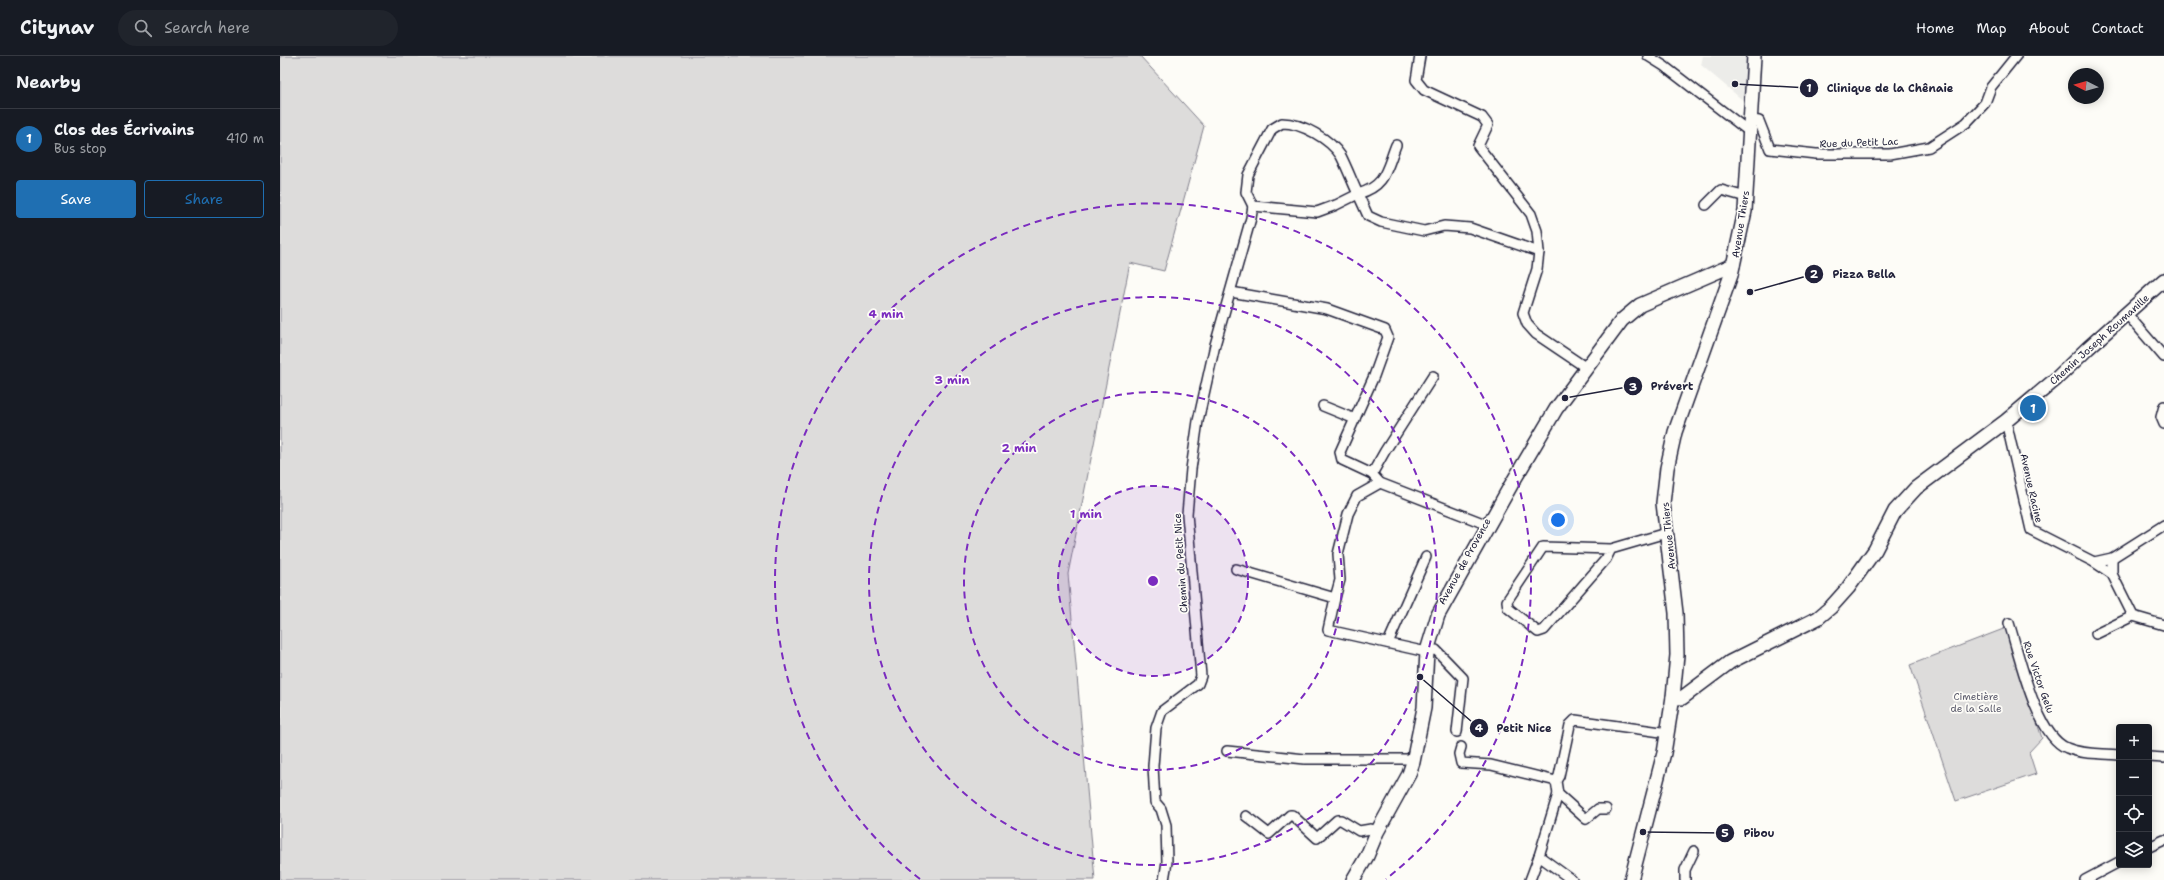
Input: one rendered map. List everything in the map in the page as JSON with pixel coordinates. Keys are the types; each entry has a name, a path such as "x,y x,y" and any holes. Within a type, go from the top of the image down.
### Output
{"street":[{"path":"1420,56 1416,80 1424,90 1482,117 1488,125 1478,146 1531,214 1537,231 1539,252 1537,269 1523,313 1527,324 1536,334 1585,367 1586,371"},
{"path":"1648,56 1751,126"},
{"name":"Avenue Thiers","path":"1631,880 1668,733 1674,697 1677,655 1676,614 1666,533 1664,503 1666,468 1675,432 1727,288 1733,265 1746,197 1754,56"},
{"name":"Rue du Petit Lac","path":"1751,126 1759,121 1763,127 1770,148 1816,154 1890,154 1929,146 1966,123 1985,103 1991,87 2016,56"},
{"path":"1396,145 1382,181 1368,191 1358,194 1336,205 1317,212 1253,206 1246,192 1248,175 1272,129 1282,123 1292,123 1328,142 1340,155 1358,194 1368,216 1381,222 1424,231 1444,226 1470,228 1539,252"},
{"path":"1706,205 1721,190 1746,197"},
{"name":"Chemin du Petit Nice","path":"1164,880 1167,862 1166,832 1161,809 1155,802 1153,766 1156,728 1162,711 1198,684 1201,676 1187,514 1198,421 1222,314 1231,292 1253,206"},
{"name":"Avenue de Provence","path":"1352,880 1367,856 1374,830 1409,774 1410,760 1424,708 1424,651 1438,616 1487,524 1556,409 1586,371 1622,320 1640,305 1733,265"},
{"name":"Chemin Joseph Roumanille","path":"1674,697 1682,698 1730,662 1818,618 1848,588 1875,550 1895,511 1916,488 2006,421 2056,379 2126,313 2164,280"},
{"path":"1697,281 1711,282 1727,288"},
{"path":"1231,292 1328,309 1385,330 1388,337 1374,376 1340,452 1342,460 1372,474 1380,483 1487,524"},
{"path":"2126,313 2164,357"},
{"path":"1372,474 1385,450 1433,376"},
{"path":"1323,406 1355,419"},
{"path":"2164,406 2161,417 2164,424"},
{"name":"Avenue Racine","path":"2006,421 2031,530 2094,562"},
{"path":"1380,483 1357,496 1348,514 1338,554 1340,580 1328,630 1424,651 1436,650 1463,678 1457,732"},
{"path":"2094,562 2112,558 2163,528"},
{"path":"1611,549 1606,559 1544,630 1538,632 1508,608 1507,601 1542,547 1611,549 1666,533"},
{"path":"1388,643 1426,558"},
{"path":"2112,558 2112,574 2134,616"},
{"path":"2094,562 2112,574"},
{"path":"1236,569 1335,598"},
{"path":"2096,634 2134,616 2164,625"},
{"name":"Rue Victor Gelu","path":"2009,623 2036,708 2047,730 2056,742 2067,748 2082,752 2116,754"},
{"path":"1530,880 1558,794 1556,782 1560,776 1570,725 1575,720 1668,733"},
{"path":"1461,747 1459,754 1461,764 1491,765 1556,782"},
{"path":"1227,751 1305,760 1410,760"},
{"path":"2152,757 2164,758"},
{"path":"1558,794 1586,819 1598,808 1606,808"},
{"path":"1246,816 1269,834 1290,815 1317,838 1337,820 1341,820 1359,831 1374,830"},
{"path":"2152,846 2164,840"},
{"path":"1685,880 1685,870 1694,851"},
{"path":"1539,856 1572,880"},
{"path":"2085,880 2116,864"}],"shaded area":[{"path":"1703,56 1749,56 1746,103 1701,65"}],"green space":[{"path":"280,56 1140,56 1204,126 1164,271 1130,263 1068,574 1095,880 280,880"},
{"name":"Cimetière de la Salle","path":"2006,628 2042,738 2029,752 2036,774 1956,801 1910,665"}],"place":[{"name":"Clinique de la Chênaie","path":"1735,84"},
{"name":"Pizza Bella","path":"1750,292"},
{"name":"Prévert","path":"1565,398"},
{"name":"Clos des Écrivains","path":"2033,408"},
{"name":"Petit Nice","path":"1420,677"},
{"name":"Pibou","path":"1643,832"}]}
